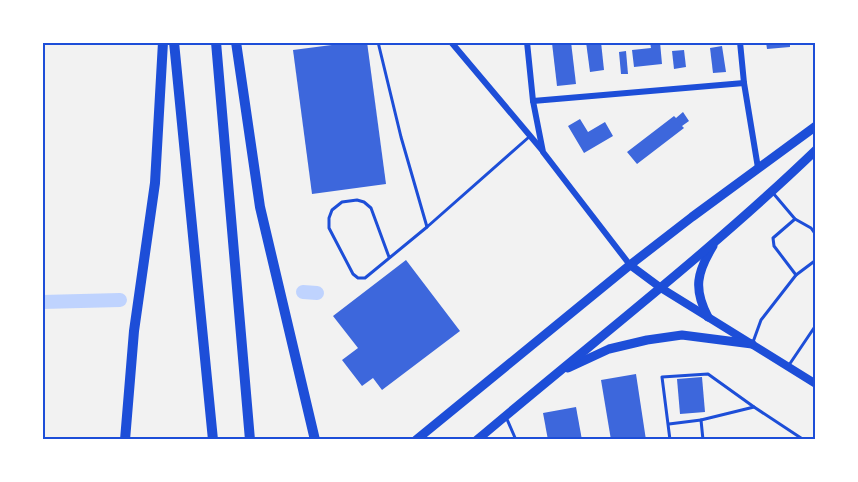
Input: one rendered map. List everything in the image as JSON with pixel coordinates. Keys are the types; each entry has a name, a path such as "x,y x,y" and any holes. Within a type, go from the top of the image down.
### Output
{"highway":[{"path":"125,440 134,331 155,183 163,42"},
{"path":"174,42 213,440"},
{"path":"216,42 250,440"},
{"path":"236,42 260,207 316,439"}],"main road":[{"path":"416,440 630,264 816,126"},
{"path":"477,440 661,288 772,192 816,150"},
{"path":"708,317 701,304 698,285 700,270 717,240"},
{"path":"630,264 661,288 816,384"},
{"path":"553,376 609,349 647,340 682,335 752,344"}],"street":[{"path":"451,42 543,152 630,264"},
{"path":"527,42 533,101 543,152"},
{"path":"740,42 744,83 758,168"},
{"path":"533,101 744,83"}],"lane":[{"path":"378,42 401,137 428,227"},
{"path":"389,257 371,208 364,202 357,200 342,202 332,210 329,228 353,274 358,278 365,278 428,227 530,136"},
{"path":"772,192 795,219 811,228 816,235"},
{"path":"795,219 773,238 774,246 796,275"},
{"path":"752,344 760,320 796,275 816,260"},
{"path":"788,366 816,325"},
{"path":"670,440 662,377 708,374 804,440"},
{"path":"668,424 700,420 754,407"},
{"path":"506,416 516,440"},
{"path":"700,420 703,440"}],"building":[{"path":"367,42 386,184 312,194 293,50"},
{"path":"571,42 576,84 557,86 552,43"},
{"path":"586,42 601,42 604,70 590,72"},
{"path":"650,42 660,42 662,64 634,67 632,50 651,48"},
{"path":"766,42 790,42 790,47 767,49"},
{"path":"722,46 726,72 713,73 710,48"},
{"path":"684,50 686,67 674,69 672,51"},
{"path":"626,51 628,74 621,74 619,52"},
{"path":"683,112 689,121 682,126 684,128 637,164 627,152 674,116 676,118"},
{"path":"580,119 588,132 605,122 613,136 584,153 568,126"},
{"path":"406,260 460,331 382,390 373,378 362,386 342,360 358,348 333,316"},
{"path":"636,374 646,440 611,440 601,380"},
{"path":"702,377 705,412 680,414 677,379"},
{"path":"576,407 582,440 548,440 543,413"}],"waterway":[{"path":"303,292 317,293"},
{"path":"42,302 120,300"}]}
